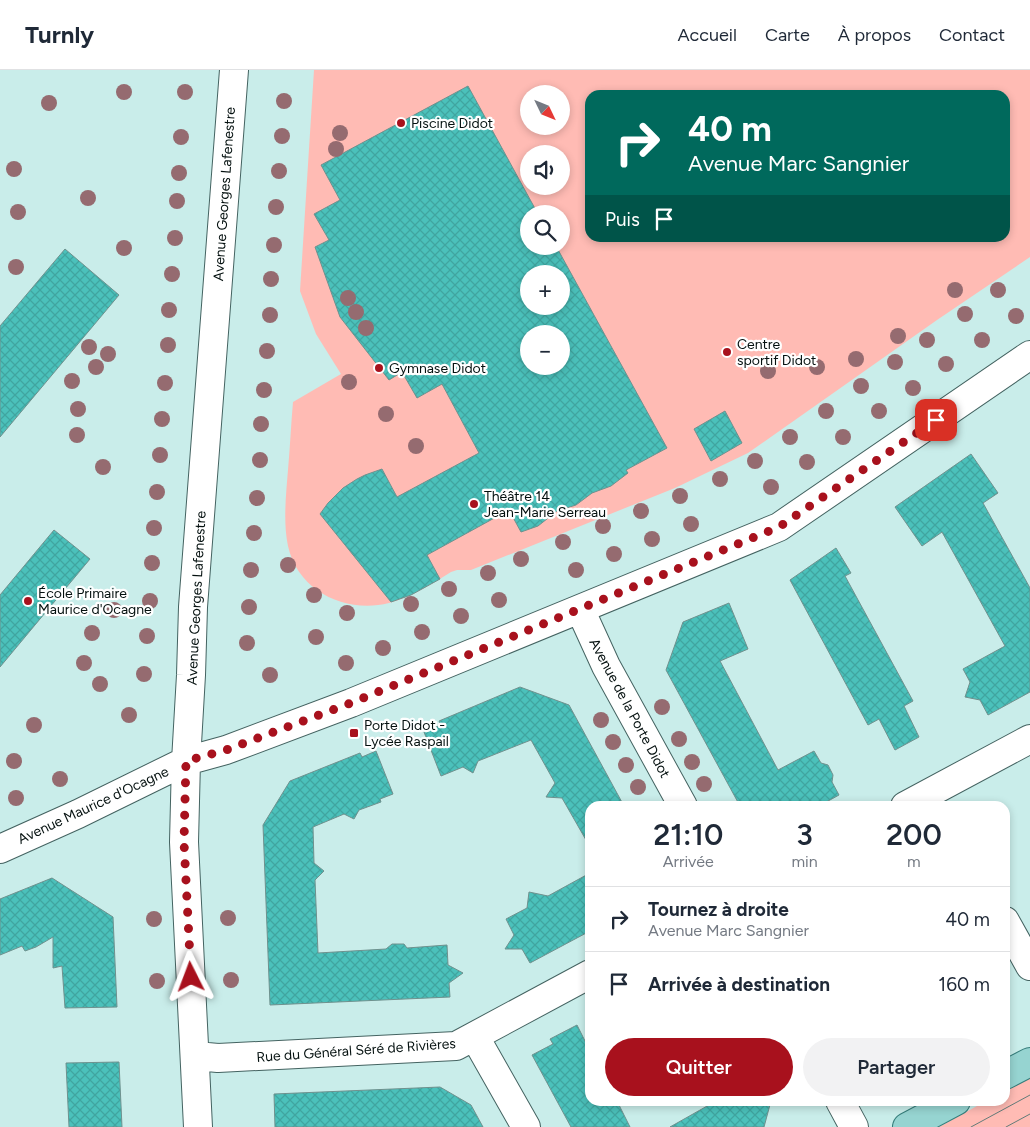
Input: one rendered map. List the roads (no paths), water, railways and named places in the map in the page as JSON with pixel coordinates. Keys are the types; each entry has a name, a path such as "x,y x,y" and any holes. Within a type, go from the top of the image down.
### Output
{"main road":[{"path":"1010,1073 1030,1062"},
{"path":"907,1127 947,1106"}],"street":[{"name":"Avenue Georges Lafenestre","path":"198,1127 184,842 186,761 194,607 234,70"},
{"name":"Avenue Maurice d'Ocagne","path":"0,849 78,814 186,761 226,750 351,703 779,527 1030,355"},
{"name":"Avenue de la Porte Didot","path":"580,609 606,666 679,801"},
{"path":"938,799 1030,739"},
{"path":"1010,930 1030,966"},
{"name":"Rue du Général Séré de Rivières","path":"196,1056 218,1058 456,1046 585,977"},
{"path":"475,1037 526,1127"},
{"path":"843,1106 854,1127"}],"tram line":[{"path":"1010,1106 1030,1095"},
{"path":"971,1127 1010,1106"},
{"path":"1006,1127 1030,1114"}],"place":[{"name":"Piscine Didot","path":"401,123"},
{"name":"Centre sportif Didot","path":"727,352"},
{"name":"Gymnase Didot","path":"379,368"},
{"name":"Théâtre 14 Jean-Marie Serreau","path":"474,504"},
{"name":"École Primaire Maurice d'Ocagne","path":"28,601"},
{"name":"Porte Didot - Lycée Raspail","path":"354,733"}]}
